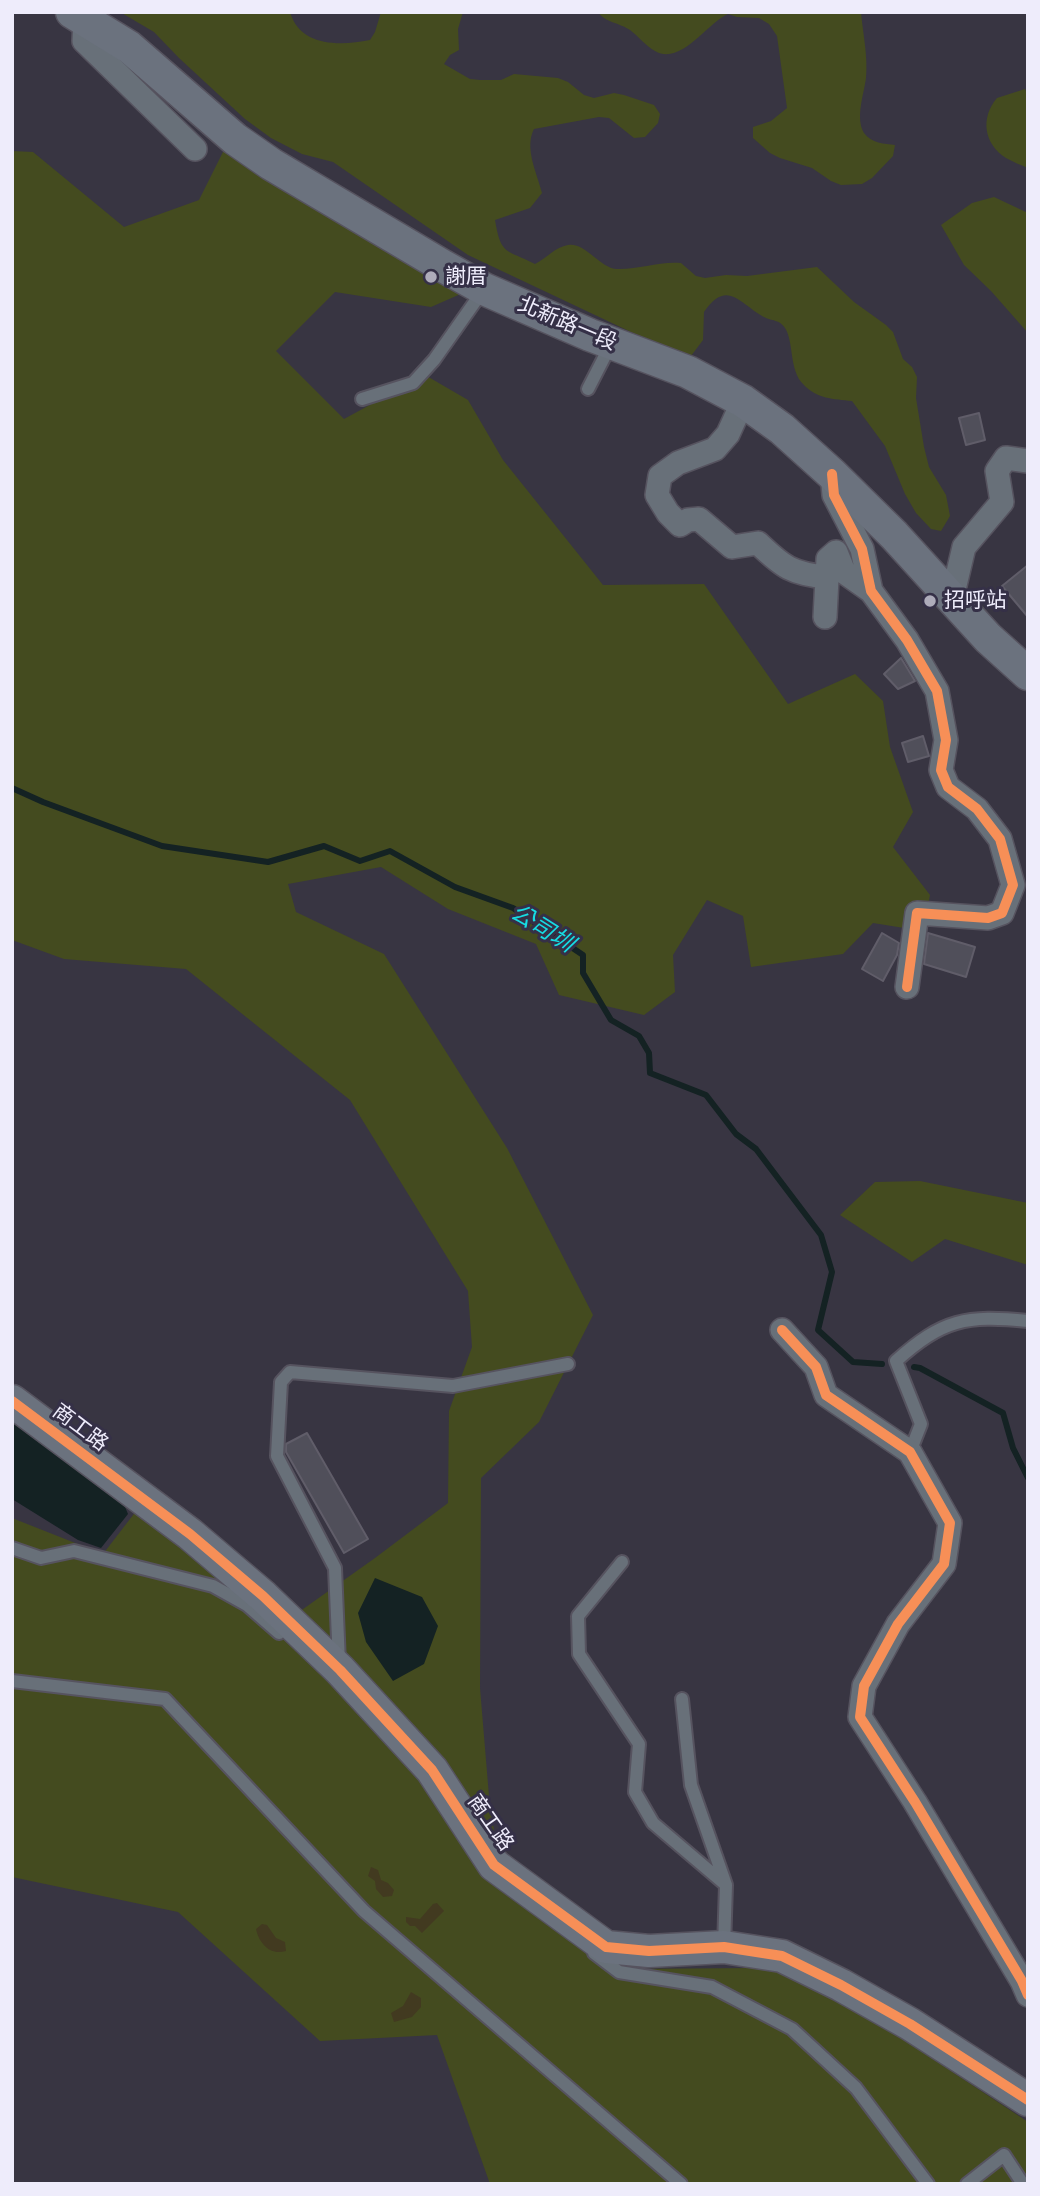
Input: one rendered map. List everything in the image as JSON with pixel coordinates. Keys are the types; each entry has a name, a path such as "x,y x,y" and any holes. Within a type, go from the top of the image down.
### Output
{"street":[{"path":"79,15 84,41 195,149"},
{"name":"北新路一段","path":"79,15 129,47 235,139 262,158 484,289 611,343 688,372 743,401 782,429 832,474 894,535 988,638 1028,674"},
{"path":"743,401 728,434 715,449 678,463 660,477 657,495 668,513 680,525 688,520 699,519 732,547 758,543 776,561 800,575 827,577"},
{"path":"952,598 964,547 1002,502 997,471 1006,458 1028,461"},
{"path":"832,474 834,495 862,549 872,591"},
{"path":"825,617 828,559 835,552 844,572 872,591 907,640 937,691 946,740 941,769 948,787 977,809 1000,839 1013,885 1002,913 988,918 917,913 907,987"},
{"path":"782,1330 816,1367 826,1395 909,1451 950,1523 944,1564 898,1624 864,1686 860,1717 915,1802 1028,1995"},
{"name":"商工路","path":"12,1401 190,1534 263,1596 340,1670 432,1770 494,1865 606,1947 649,1951 724,1947 782,1956 910,2024 1028,2100"}],"lane":[{"path":"362,399 414,383 484,289"},
{"path":"588,389 611,343"},
{"path":"909,1451 922,1424 896,1361 920,1339 950,1324 989,1317 1028,1321"},
{"path":"340,1670 335,1568 277,1456 281,1382 290,1372 453,1386 568,1364"},
{"path":"12,1548 41,1558 74,1551 213,1586 247,1605 286,1638"},
{"path":"622,1562 578,1616 579,1654 639,1744 635,1792 653,1823 726,1885"},
{"path":"12,1681 164,1699 364,1911 681,2184"},
{"path":"682,1699 691,1785 726,1885 724,1947"},
{"path":"429,1790 496,1883 619,1972 712,1987 792,2029 856,2088 928,2184"},
{"path":"967,2184 1004,2155 1023,2184"}],"green space":[{"path":"120,12 290,12 302,32 312,38 346,43 370,40 381,12 463,12 458,29 459,50 450,55 444,64 470,79 501,80 514,74 558,78 568,82 584,95 594,98 614,93 654,105 660,114 658,123 645,137 634,138 609,118 599,117 534,129 531,152 542,193 530,208 495,220 503,246 511,253 535,264 559,248 574,245 616,269 681,263 696,276 705,278 747,276 817,267 854,302 893,332 903,359 912,367 917,377 916,398 924,447 929,467 946,495 950,516 941,531 931,529 916,513 885,446 852,401 820,395 803,384 796,371 788,334 781,323 766,318 728,295 720,296 704,312 703,340 691,356 631,332 468,255 333,162 302,154 271,138 245,119 154,32"},
{"path":"598,12 861,12 866,78 860,113 861,127 870,139 895,145 893,156 872,178 862,184 841,185 812,168 770,153 753,138 753,127 771,121 787,108 777,36 769,24 759,18 728,14 684,48 665,54 655,51 630,30 604,18"},
{"path":"1025,89 1028,96 1028,168 999,152 993,146 987,130 988,114 997,98"},
{"path":"230,138 472,289 431,307 335,292 276,351 344,419 425,375 468,400 503,460 603,585 704,584 788,704 855,674 883,701 890,747 913,812 893,847 930,895 923,931 873,923 843,954 751,967 743,916 707,900 673,955 675,992 644,1015 559,995 536,944 448,909 381,867 288,884 296,912 384,954 507,1148 593,1315 539,1422 481,1478 480,1688 489,1796 501,1879 428,1772 282,1624 448,1503 449,1411 472,1347 468,1291 350,1100 186,969 64,959 12,940 12,151 33,152 124,227 199,200"},
{"path":"994,197 1028,213 1028,333 964,265 941,225 972,203"},
{"path":"920,1181 1028,1203 1028,1265 945,1239 912,1262 840,1215 875,1182"},
{"path":"140,1506 280,1627 425,1776 498,1883 624,1969 759,1968 812,1979 1028,2122 1028,2184 490,2184 437,2035 320,2041 178,1912 12,1877 12,1518 103,1554"}],"sand":[{"path":"371,1867 378,1870 381,1880 394,1890 392,1896 383,1897 376,1889 375,1881 368,1876"},
{"path":"437,1903 444,1911 422,1933 406,1922 406,1917 420,1919"},
{"path":"262,1924 267,1925 276,1938 285,1942 286,1951 275,1952 266,1947 256,1929"},
{"path":"411,1992 421,1998 421,2007 412,2017 394,2022 391,2013 403,2006"}],"shaded area":[{"path":"12,1420 123,1502 128,1514 101,1548 78,1540 12,1499"},
{"path":"375,1578 422,1597 438,1626 424,1664 393,1681 366,1642 358,1613"}],"building":[{"path":"979,413 985,440 966,445 959,418"},
{"path":"1028,565 1028,617 1002,586"},
{"path":"901,658 915,681 898,689 884,674"},
{"path":"923,736 929,756 908,762 902,743"},
{"path":"882,933 899,943 897,955 883,981 862,969"},
{"path":"928,933 975,947 966,977 924,964"},
{"path":"307,1433 368,1539 344,1553 286,1452 286,1444"}],"waterway":[{"name":"公司圳","path":"12,788 162,846 268,862 324,846 360,861 390,851 455,887 513,908 583,955 583,973 611,1020 639,1036 649,1053 650,1073 706,1095 736,1134 756,1149 821,1235 832,1272 818,1330 853,1362 882,1364"},
{"name":"公司圳","path":"914,1367 1003,1413 1013,1448 1028,1478"}],"cycle path":[{"path":"832,474 834,495 862,549 871,591 907,640 937,691 946,740 941,770 948,787 977,809 1000,839 1013,885 1002,913 988,918 917,913 907,987"},
{"path":"782,1330 816,1367 826,1395 910,1452 950,1523 944,1564 898,1624 864,1686 860,1717 915,1802 1028,1995"},
{"path":"12,1401 190,1534 263,1596 340,1670 432,1770 494,1865 606,1947 649,1951 724,1947 782,1956 910,2024 1028,2100"}],"place":[{"name":"謝厝","path":"431,277"},
{"name":"招呼站","path":"930,601"}]}
